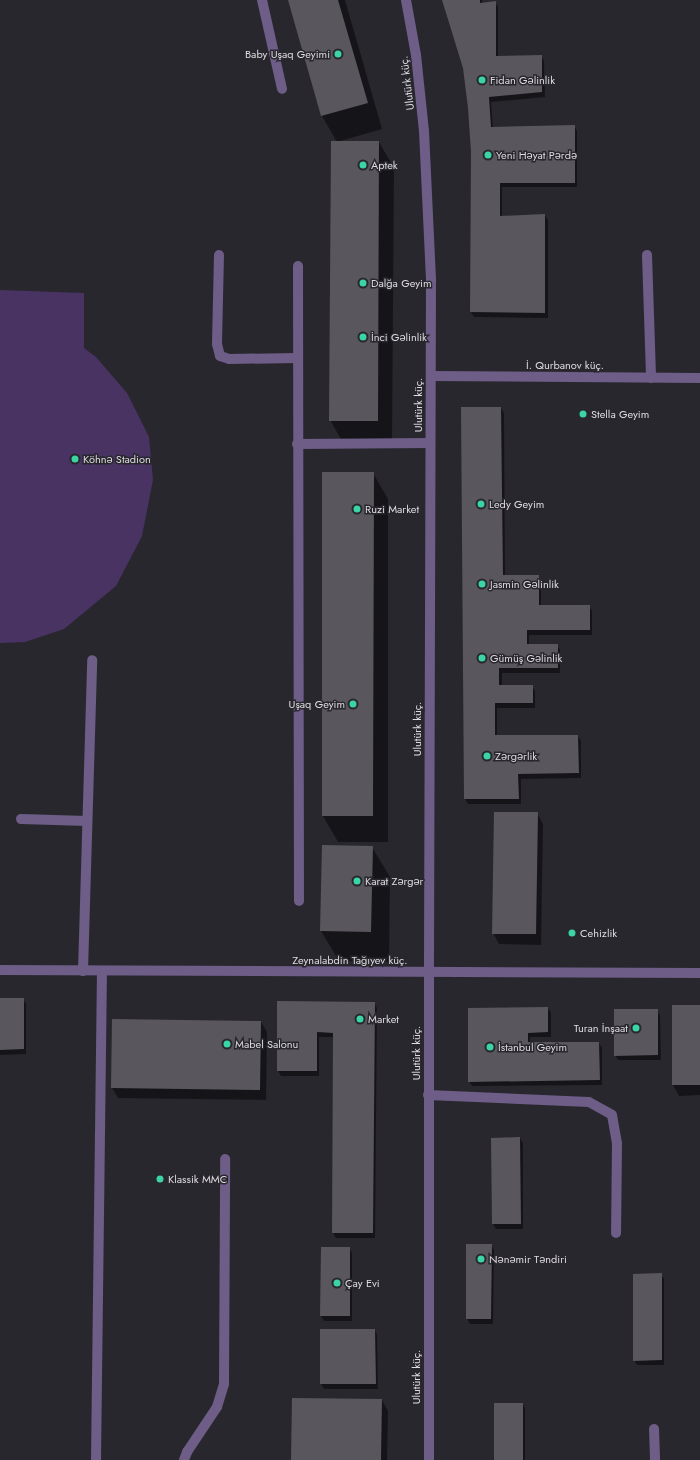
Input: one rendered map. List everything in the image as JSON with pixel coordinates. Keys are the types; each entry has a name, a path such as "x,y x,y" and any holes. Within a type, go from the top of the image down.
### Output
{"street":[{"path":"262,0 282,89"},
{"name":"Ulutürk küç.","path":"406,0 416,55 424,131 431,282 428,1095 429,1460"},
{"path":"219,255 217,344 220,356 229,359 297,358"},
{"path":"647,255 651,378"},
{"path":"298,266 297,444 300,901"},
{"name":"İ. Qurbanov küç.","path":"431,376 700,378"},
{"path":"297,444 430,443"},
{"path":"83,971 92,660"},
{"path":"21,819 87,821"},
{"name":"Zeynalabdin Tağıyev küç.","path":"0,970 700,973"},
{"path":"96,1460 102,971"},
{"path":"428,1095 589,1102 612,1115 617,1143 616,1233"},
{"path":"184,1460 187,1452 217,1407 224,1384 226,1159"},
{"path":"654,1429 655,1460"}],"shaded area":[{"name":"Köhnə Stadion","path":"0,290 84,293 84,348 96,357 127,393 149,437 153,480 142,536 116,586 64,629 25,642 0,643"}],"building":[{"path":"288,0 338,0 368,103 321,116"},
{"path":"442,0 480,0 480,3 496,1 496,56 542,55 542,92 489,97 491,127 575,125 575,183 500,183 500,216 545,214 545,313 470,312 471,152 468,108 463,68"},
{"path":"331,141 379,141 378,421 329,421"},
{"path":"461,407 501,407 503,575 539,575 539,605 590,605 590,630 527,630 527,644 558,644 558,668 499,668 499,685 533,685 533,703 495,703 495,735 578,735 579,773 518,774 519,799 464,799"},
{"path":"322,472 374,472 373,816 322,816"},
{"path":"494,812 538,812 536,934 492,934"},
{"path":"322,845 373,846 371,932 320,931"},
{"path":"0,998 24,998 24,1049 0,1050"},
{"path":"277,1001 375,1002 373,1233 332,1233 333,1033 317,1032 317,1071 277,1071"},
{"path":"672,1005 700,1005 700,1085 672,1085"},
{"path":"548,1007 548,1032 528,1033 528,1042 599,1042 600,1080 468,1082 468,1008"},
{"path":"614,1009 658,1009 658,1055 614,1056"},
{"path":"112,1019 261,1021 260,1090 111,1088"},
{"path":"520,1137 521,1224 492,1224 491,1138"},
{"path":"466,1244 492,1244 491,1319 466,1319"},
{"path":"321,1247 350,1247 350,1316 320,1316"},
{"path":"662,1273 662,1360 633,1361 633,1274"},
{"path":"320,1329 375,1329 376,1384 320,1384"},
{"path":"292,1398 382,1399 381,1460 291,1460"},
{"path":"494,1403 523,1403 523,1460 494,1460"}],"place":[{"name":"Baby Uşaq Geyimi","path":"338,54"},
{"name":"Fidan Gəlinlik","path":"482,80"},
{"name":"Yeni Həyat Pərdə","path":"488,155"},
{"name":"Aptek","path":"363,165"},
{"name":"Dalğa Geyim","path":"363,283"},
{"name":"İnci Gəlinlik","path":"363,337"},
{"name":"Stella Geyim","path":"583,414"},
{"name":"Köhnə Stadion","path":"75,459"},
{"name":"Ledy Geyim","path":"481,504"},
{"name":"Ruzi Market","path":"357,509"},
{"name":"Jasmin Gəlinlik","path":"482,584"},
{"name":"Gümüş Gəlinlik","path":"482,658"},
{"name":"Uşaq Geyim","path":"353,704"},
{"name":"Zərgərlik","path":"487,756"},
{"name":"Karat Zərgər","path":"357,881"},
{"name":"Cehizlik","path":"572,933"},
{"name":"Market","path":"360,1019"},
{"name":"Turan İnşaat","path":"636,1028"},
{"name":"Mabel Salonu","path":"227,1044"},
{"name":"İstanbul Geyim","path":"490,1047"},
{"name":"Klassik MMC","path":"160,1179"},
{"name":"Nənəmir Təndiri","path":"481,1259"},
{"name":"Çay Evi","path":"337,1283"}]}
